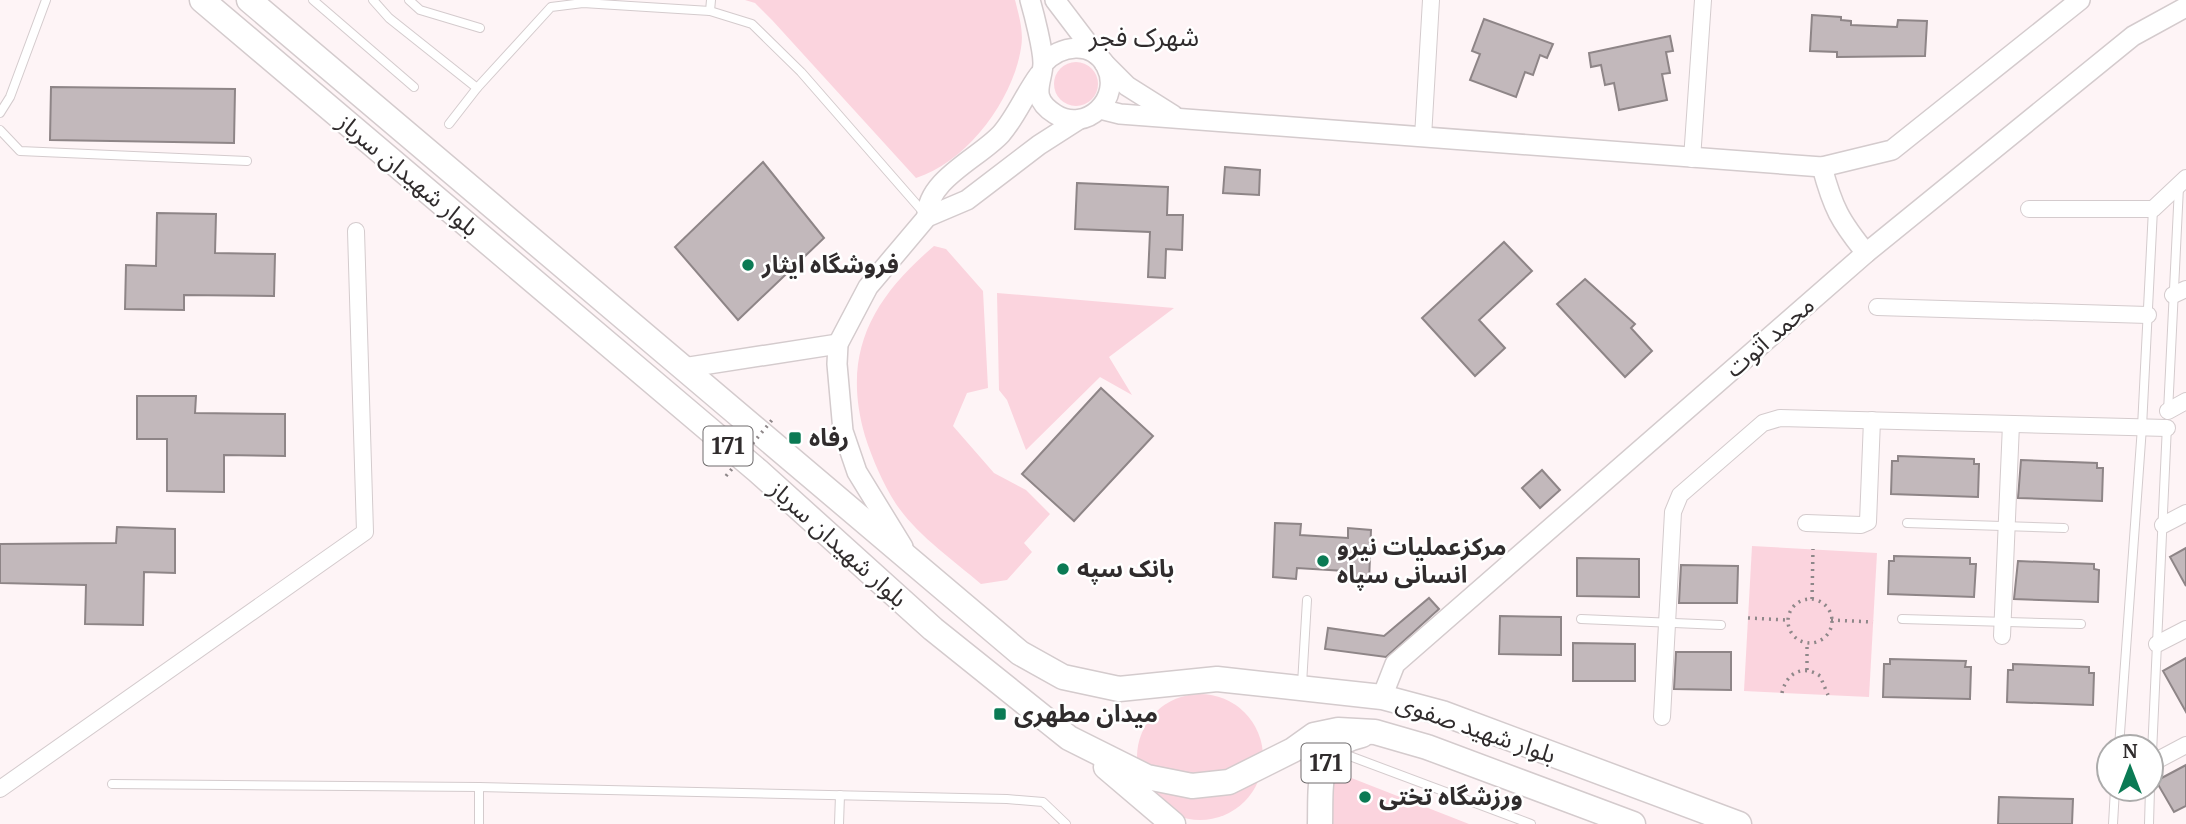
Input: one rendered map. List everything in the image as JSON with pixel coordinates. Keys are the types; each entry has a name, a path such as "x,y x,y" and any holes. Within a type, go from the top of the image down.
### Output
{"main road":[{"name":"بلوار شهیدان سرباز","path":"202,0 747,463 933,629 1069,738 1147,777 1192,786 1229,782 1293,750"},
{"name":"بلوار شهیدان سرباز","path":"249,0 1020,653 1063,677 1119,689"},
{"name":"بلوار شهید صفوی","path":"1119,689 1217,679 1382,697 1442,713 1739,824"},
{"name":"بلوار شهید صفوی","path":"1293,750 1314,735 1338,730 1375,732 1427,747 1633,824"},
{"name":"171","path":"1320,824 1321,776 1333,750 1344,738 1375,732"},
{"name":"171","path":"1069,738 1173,824"}],"street":[{"path":"1030,0 1041,69 1040,98 1047,108 1067,119 1078,120"},
{"path":"1055,0 1101,59 1127,86 1177,117"},
{"path":"1423,137 1430,0"},
{"path":"1692,159 1703,0"},
{"path":"1100,109 1120,114 1822,167 1892,150 2080,0"},
{"name":"محمد آتوت","path":"1382,697 1395,664 1866,253 2133,36 2186,7"},
{"path":"915,565 874,503 858,472 844,430 837,363 838,344 868,287 927,217 967,200 1039,145 1100,109 1111,87 1101,59 1074,47 1051,55 1000,135 937,189 927,206 927,217"},
{"path":"1822,167 1832,206 1866,253"},
{"path":"2029,209 2153,209 2183,180"},
{"path":"0,789 365,532 356,231"},
{"path":"1877,307 2148,315"},
{"path":"683,368 838,344"},
{"path":"2168,411 2186,401"},
{"path":"1662,717 1673,512 1680,495 1763,423 1780,418 2167,428"},
{"path":"1806,523 1861,525 1868,522 1872,420"},
{"path":"2003,629 2011,424"},
{"path":"2163,525 2186,513"},
{"path":"2157,644 2186,629"},
{"path":"2165,756 2186,745"}],"lane":[{"path":"0,113 10,97 46,0"},
{"path":"313,0 414,87"},
{"path":"373,0 390,18 477,88"},
{"path":"409,0 421,10 480,28"},
{"path":"710,11 712,0"},
{"path":"449,124 477,88 551,7 583,3 710,11 752,24 801,72 927,217"},
{"path":"0,130 20,151 247,161"},
{"path":"2153,733 2168,411 2180,292 2183,180"},
{"path":"2120,733 2143,427 2153,209"},
{"path":"1907,523 2064,528"},
{"path":"1302,687 1307,600"},
{"path":"1581,619 1721,625"},
{"path":"1902,619 2003,629 2081,624"},
{"path":"1333,750 1531,824"},
{"path":"112,784 479,787 1043,802 1066,824"},
{"path":"479,787 479,824"},
{"path":"839,824 840,795"},
{"path":"2113,824 2114,803"},
{"path":"2149,824 2150,803"}],"path":[{"path":"726,476 772,420"},
{"path":"1812,599 1813,549"},
{"path":"1812,599 1825,605 1832,621 1824,638 1807,643 1791,634 1787,620 1792,607 1812,599"},
{"path":"1748,618 1787,620"},
{"path":"1832,621 1873,622"},
{"path":"1807,643 1807,670"},
{"path":"1782,692 1793,673 1807,670 1820,676 1828,695"}],"shaded area":[{"path":"745,0 1015,0 1022,42 1008,88 985,126 970,144 953,158 916,178 772,20 755,3"},
{"path":"1076,62 1092,68 1098,84 1092,100 1076,106 1060,100 1054,84 1060,68"},
{"path":"934,246 946,249 983,291 988,388 967,393 953,426 994,473 1026,490 1050,514 1024,543 1032,552 1007,580 981,584 914,526 887,488 865,436 857,379 860,353 867,330 894,286"},
{"path":"997,293 1174,308 1109,357 1132,395 1100,377 1026,450 1007,400 999,390"},
{"path":"1752,546 1877,553 1869,697 1744,691"},
{"path":"1200,694 1224,699 1245,712 1258,733 1263,757 1258,781 1245,802 1224,815 1200,820 1176,815 1155,802 1142,781 1137,757 1142,733 1155,712 1176,699"},
{"name":"ورزشگاه تختی","path":"1331,770 1469,824 1330,824"}],"building":[{"path":"1812,15 1841,17 1841,20 1851,21 1851,25 1897,27 1898,20 1927,21 1925,56 1837,57 1837,52 1810,51"},
{"path":"1484,19 1553,44 1547,58 1540,55 1533,75 1525,72 1516,97 1470,80 1480,54 1472,51"},
{"path":"1670,36 1673,51 1666,52 1670,73 1662,74 1667,100 1619,110 1614,83 1605,85 1601,65 1591,67 1589,53"},
{"path":"51,87 235,89 234,143 50,140"},
{"path":"763,162 824,238 738,320 675,247"},
{"path":"1225,167 1260,170 1259,195 1223,193"},
{"path":"1077,183 1168,187 1167,215 1183,215 1182,250 1166,249 1165,278 1148,277 1150,232 1075,229"},
{"path":"157,213 216,214 215,253 275,254 274,296 184,295 184,310 125,309 126,265 156,266"},
{"path":"1504,242 1532,271 1479,320 1505,348 1475,376 1422,318"},
{"path":"1585,279 1635,324 1631,328 1652,351 1625,377 1557,304"},
{"path":"1101,388 1153,436 1074,521 1022,474"},
{"path":"137,396 196,396 195,413 285,414 285,456 224,455 224,492 167,491 167,439 137,439"},
{"path":"1898,456 1974,459 1974,464 1979,464 1978,497 1891,494 1892,461 1898,461"},
{"path":"2021,460 2097,463 2097,468 2103,468 2102,501 2018,498"},
{"path":"1542,470 1560,490 1540,508 1522,488"},
{"path":"1275,523 1301,524 1300,535 1348,538 1348,528 1371,530 1369,582 1344,581 1345,571 1297,568 1296,579 1273,577"},
{"path":"117,527 175,529 175,573 144,572 143,625 85,624 86,585 0,583 0,544 116,543"},
{"path":"2186,548 2186,586 2170,557"},
{"path":"1894,556 1970,558 1970,564 1976,564 1974,597 1888,594 1889,561 1894,561"},
{"path":"1577,558 1639,559 1639,597 1577,596"},
{"path":"2018,561 2094,564 2094,569 2099,570 2098,602 2014,599"},
{"path":"1681,565 1738,566 1737,603 1679,603"},
{"path":"1429,598 1439,609 1386,657 1325,649 1328,628 1384,636"},
{"path":"1500,616 1561,617 1561,655 1499,654"},
{"path":"1573,643 1635,644 1635,681 1573,681"},
{"path":"1676,652 1731,652 1731,690 1674,689"},
{"path":"2186,658 2186,712 2163,671"},
{"path":"1890,659 1966,661 1965,667 1971,667 1970,699 1883,697 1884,664 1890,664"},
{"path":"2013,664 2089,667 2089,673 2094,673 2093,705 2007,702 2008,670 2013,670"},
{"path":"2186,765 2186,806 2174,812 2165,796 2165,776"},
{"path":"1999,797 2073,799 2072,824 1998,824"}],"place":[{"name":"فروشگاه ایثار","path":"748,265"},
{"name":"رفاه","path":"795,438"},
{"name":"مرکزعملیات نیرو انسانی سپاه","path":"1323,561"},
{"name":"بانک سپه","path":"1063,569"},
{"name":"میدان مطهری","path":"1000,714"},
{"name":"ورزشگاه تختی","path":"1365,797"}],"district":[{"name":"شهرک فجر","path":"1144,37"}]}
